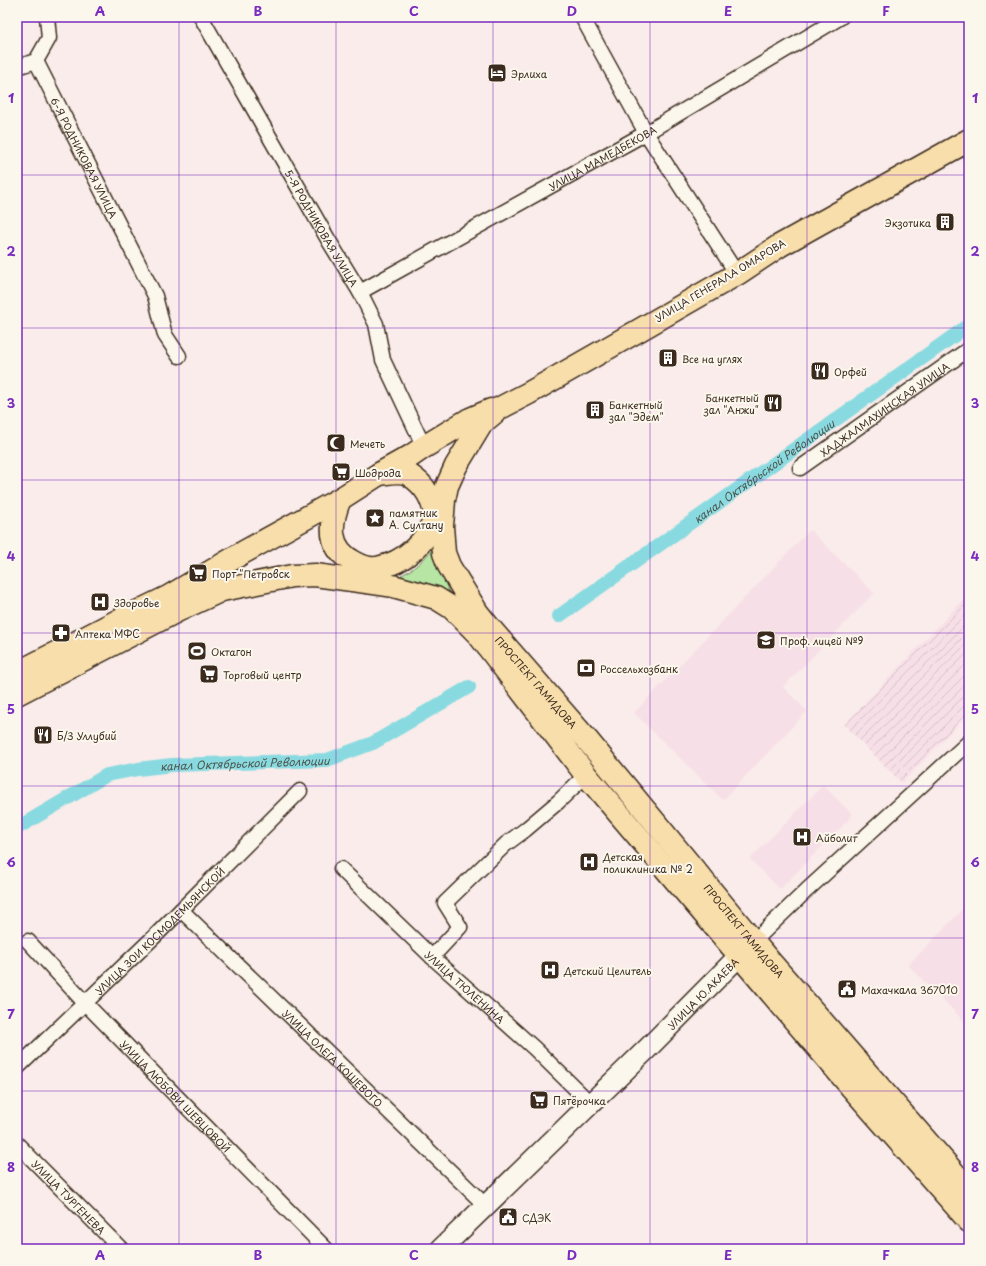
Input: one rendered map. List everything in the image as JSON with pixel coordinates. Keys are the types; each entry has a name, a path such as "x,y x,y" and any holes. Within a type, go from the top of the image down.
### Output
{"main road":[{"name":"УЛИЦА ГЕНЕРАЛА ОМАРОВА","path":"379,474 411,456 424,446 476,421 488,412 528,391 736,273 777,245 969,139"},
{"path":"340,499 335,512 332,528 334,539 339,550 361,572 392,563 409,553 436,523 447,486 476,421"},
{"name":"ПРОСПЕКТ ГАМИДОВА","path":"173,603 244,552 340,499 379,474 397,472 408,474 423,486 430,494 434,505 436,523 449,566 477,612 588,741 852,1088 969,1221"},
{"name":"ПРОСПЕКТ ГАМИДОВА","path":"173,603 222,590 292,576 361,572 393,586 436,598 452,608 478,634 586,775 969,1190"},
{"path":"17,694 127,636 141,620 173,603"},
{"path":"17,673 127,616 141,620"},
{"name":"УЛИЦА Ю.АКАЕВА","path":"441,1249 746,949"}],"street":[{"path":"17,67 36,61 49,38 47,17"},
{"path":"582,17 646,133 736,273"},
{"name":"УЛИЦА МАМЕДБЕКОВА","path":"360,292 646,133 841,17"},
{"name":"5-Я РОДНИКОВАЯ УЛИЦА","path":"205,18 329,241 360,292 376,324 383,360 424,446"},
{"name":"6-Я РОДНИКОВАЯ УЛИЦА","path":"36,61 155,296 165,335 179,356"},
{"name":"ХАДЖАЛМАХИНСКАЯ УЛИЦА","path":"800,468 969,349"},
{"name":"УЛИЦА Ю.АКАЕВА","path":"746,949 807,890 969,742"},
{"path":"432,957 460,927 445,904 506,844 558,802 586,775"},
{"name":"УЛИЦА ЗОИ КОСМОДЕМЬЯНСКОЙ","path":"17,1068 181,910 300,791"},
{"name":"УЛИЦА ТЮЛЕНИНА","path":"341,869 432,957 534,1048 590,1103"},
{"name":"УЛИЦА ОЛЕГА КОШЕВОГО","path":"181,910 486,1205"},
{"name":"УЛИЦА ЛЮБОВИ ШЕВЦОВОЙ","path":"28,941 84,1003 326,1249"},
{"name":"УЛИЦА ТУРГЕНЕВА","path":"17,1144 121,1249"}],"shaded area":[{"name":"Проф. лицей №9","path":"810,530 874,593 783,687 807,711 723,800 634,713"},
{"path":"969,594 969,713 902,783 844,725"},
{"name":"Айболит","path":"823,785 853,815 780,889 750,859"},
{"path":"969,903 969,1026 908,965"}],"green space":[{"path":"432,550 450,595 391,579 414,568"}],"waterway":[{"name":"канал Октябрьской Революции","path":"559,616 969,325"},
{"name":"канал Октябрьской Революции","path":"17,828 107,775 138,769 172,765 327,760 373,743 469,687"}],"place":[{"name":"Эрлиха","path":"497,73"},
{"name":"Экзотика","path":"945,222"},
{"name":"Все на углях","path":"668,358"},
{"name":"Орфей","path":"820,371"},
{"name":"Банкетный зал \"Анжи\"","path":"773,403"},
{"name":"Банкетный зал \"Эдем\"","path":"595,410"},
{"name":"Мечеть","path":"336,443"},
{"name":"Шодрода","path":"341,472"},
{"name":"памятник А. Султану","path":"375,518"},
{"name":"Порт \"Петровск","path":"198,573"},
{"name":"Здоровье","path":"100,602"},
{"name":"Аптека МФС","path":"61,633"},
{"name":"Проф. лицей №9","path":"766,640"},
{"name":"Октагон","path":"197,651"},
{"name":"Россельхозбанк","path":"586,668"},
{"name":"Торговый центр","path":"209,674"},
{"name":"Б/З Уллубий","path":"43,735"},
{"name":"Айболит","path":"802,837"},
{"name":"Детская поликлиника № 2","path":"589,862"},
{"name":"Детский Целитель","path":"550,970"},
{"name":"Махачкала 367010","path":"847,989"},
{"name":"Пятёрочка","path":"539,1100"},
{"name":"СДЭК","path":"508,1217"}]}
